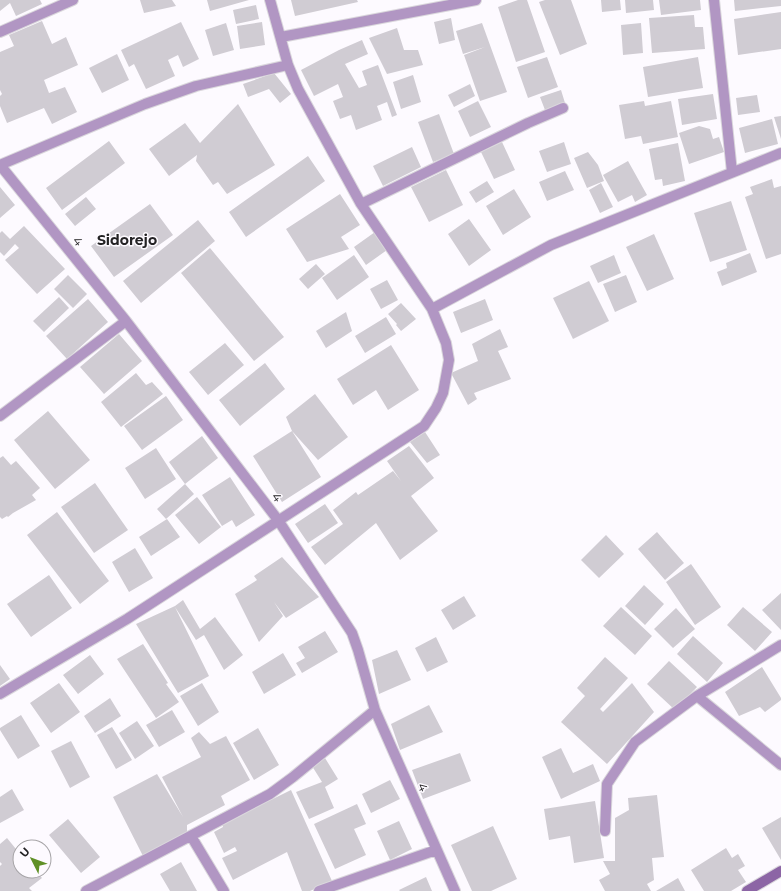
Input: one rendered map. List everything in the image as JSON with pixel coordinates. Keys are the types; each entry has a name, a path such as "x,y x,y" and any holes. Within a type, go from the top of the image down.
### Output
{"street":[{"path":"0,32 73,0"},
{"path":"0,694 127,619 424,426 436,408 443,393 449,360 446,343 432,309 361,204 301,96 288,65 270,0"},
{"path":"280,38 476,0"},
{"path":"714,0 732,172"},
{"path":"0,165 145,104 196,86 288,65"},
{"path":"361,204 528,123 563,108"},
{"path":"432,309 551,245 781,153"},
{"name":"4","path":"0,165 126,321 278,520 352,633 375,710 455,891"},
{"path":"0,416 126,321"},
{"path":"605,831 607,784 635,742 697,696 781,646"},
{"path":"697,696 781,764"},
{"path":"86,891 270,794 375,710"},
{"path":"190,836 224,891"},
{"path":"319,891 436,850"},
{"path":"747,891 781,871"}],"building":[{"path":"0,0 40,0 42,4 16,16 10,3 0,11"},
{"path":"140,0 172,0 176,6 144,13"},
{"path":"207,0 249,0 210,11"},
{"path":"291,0 357,0 358,2 295,16"},
{"path":"518,0 527,0 545,52 516,62 498,7"},
{"path":"545,0 571,0 587,44 560,55 539,2"},
{"path":"601,0 620,0 621,10 602,12"},
{"path":"625,0 653,0 654,10 626,13"},
{"path":"659,0 700,0 701,10 661,15"},
{"path":"734,0 781,0 781,6 735,11"},
{"path":"256,5 259,19 236,24 233,10"},
{"path":"781,12 781,49 738,55 734,19"},
{"path":"694,15 695,27 703,27 705,49 652,53 649,18"},
{"path":"451,18 455,40 439,44 434,22"},
{"path":"42,21 52,44 66,37 78,65 44,80 49,93 65,87 77,112 52,124 44,108 7,123 0,106 0,96 2,94 0,90 0,52 14,46 9,35"},
{"path":"181,22 199,59 183,67 178,55 168,60 175,76 146,89 134,64 129,67 121,50"},
{"path":"262,22 265,45 240,49 237,26"},
{"path":"226,23 234,50 213,56 205,30"},
{"path":"482,23 507,92 480,101 464,55 485,47 463,54 456,31"},
{"path":"641,23 643,53 623,55 621,25"},
{"path":"397,28 404,50 418,50 423,65 387,74 369,38"},
{"path":"362,40 368,54 345,64 359,88 367,85 362,71 378,65 397,115 392,117 387,102 377,106 382,120 356,130 351,115 340,119 333,101 343,97 338,84 314,96 301,70"},
{"path":"117,54 129,80 102,93 89,68"},
{"path":"547,57 558,87 528,98 517,67"},
{"path":"698,57 703,88 648,97 643,67"},
{"path":"274,73 291,94 280,103 269,89 248,97 243,84"},
{"path":"413,75 421,102 401,109 393,82"},
{"path":"470,84 475,96 454,107 448,95"},
{"path":"561,90 565,103 545,110 540,97"},
{"path":"713,94 717,119 682,125 678,99"},
{"path":"757,95 760,112 738,115 736,98"},
{"path":"478,101 491,127 470,137 458,111"},
{"path":"644,101 645,106 671,101 678,137 643,144 641,136 625,139 619,105"},
{"path":"238,104 275,165 227,194 218,182 213,185 196,161 197,155 169,176 149,149 185,123 200,143"},
{"path":"439,114 454,154 433,162 418,122"},
{"path":"781,116 781,139 774,117"},
{"path":"772,119 778,144 745,153 739,128"},
{"path":"699,126 710,129 713,139 719,137 724,152 689,164 679,133"},
{"path":"109,141 125,163 62,210 46,188"},
{"path":"502,142 515,170 494,179 481,152"},
{"path":"564,142 571,164 547,172 539,151"},
{"path":"678,143 685,181 663,186 662,179 655,180 649,149"},
{"path":"412,147 421,167 383,186 373,166"},
{"path":"588,152 598,165 604,181 587,188 574,158"},
{"path":"308,156 325,181 246,237 229,212"},
{"path":"628,161 647,195 635,202 632,195 618,202 603,175"},
{"path":"446,170 463,205 429,222 411,187"},
{"path":"565,171 574,190 547,201 539,182"},
{"path":"772,179 774,188 781,186 781,254 766,259 745,197 753,194 750,187"},
{"path":"487,181 494,192 476,203 469,192"},
{"path":"601,183 613,207 600,213 589,190"},
{"path":"0,187 15,205 0,218"},
{"path":"514,189 531,217 503,235 486,206"},
{"path":"340,194 360,225 341,237 349,249 307,262 286,229"},
{"path":"86,197 96,209 75,226 65,214"},
{"path":"731,201 747,250 710,262 694,213"},
{"path":"150,204 173,235 114,277 91,246"},
{"path":"469,219 491,250 469,266 448,234"},
{"path":"198,220 215,241 141,303 123,281"},
{"path":"24,226 65,269 37,294 5,260 19,248 15,244 4,256 0,252 0,233 2,231 10,239"},
{"path":"375,232 387,250 366,265 354,247"},
{"path":"654,234 674,279 647,291 626,247"},
{"path":"210,248 284,337 254,361 181,273"},
{"path":"750,253 757,272 722,286 717,272 727,268 726,263"},
{"path":"354,255 369,277 337,300 322,278"},
{"path":"614,255 621,273 598,283 590,266"},
{"path":"316,264 325,274 308,289 299,279"},
{"path":"68,275 87,294 73,308 54,289"},
{"path":"626,275 637,302 615,312 603,284"},
{"path":"387,280 398,300 381,309 370,289"},
{"path":"589,281 609,321 573,339 553,298"},
{"path":"59,297 69,308 44,332 33,321"},
{"path":"88,299 108,322 67,359 46,336"},
{"path":"485,299 493,320 461,333 453,312"},
{"path":"401,303 416,319 401,331 388,314"},
{"path":"346,312 352,331 326,348 316,331"},
{"path":"386,317 396,334 365,353 355,336"},
{"path":"500,329 508,347 498,351 511,379 474,393 477,399 468,405 451,373 478,361 472,344"},
{"path":"119,334 142,361 104,394 80,367"},
{"path":"225,343 244,365 208,395 189,372"},
{"path":"391,345 419,390 388,410 376,390 353,405 337,379"},
{"path":"265,363 285,389 240,426 219,400"},
{"path":"136,373 146,385 152,382 163,394 121,427 101,402"},
{"path":"315,394 348,437 318,460 292,431 286,417"},
{"path":"166,396 183,420 142,450 124,426"},
{"path":"48,411 90,460 55,489 14,440"},
{"path":"292,431 321,477 282,502 253,456"},
{"path":"425,432 440,455 427,463 410,442"},
{"path":"202,436 218,458 185,484 169,462"},
{"path":"409,446 434,478 411,496 438,531 400,560 376,523 325,565 311,547 343,524 333,510 356,492 358,495 393,471 401,481 387,461"},
{"path":"156,448 176,479 145,499 125,468"},
{"path":"3,456 11,465 16,461 40,488 32,495 36,500 2,519 0,517 0,458"},
{"path":"230,477 255,515 236,527 232,520 222,526 202,495"},
{"path":"95,483 128,530 94,553 61,507"},
{"path":"185,484 194,494 166,519 157,509"},
{"path":"197,497 221,527 199,544 175,515"},
{"path":"325,504 338,523 308,543 295,524"},
{"path":"57,512 109,581 80,604 27,535"},
{"path":"167,519 180,537 151,556 139,537"},
{"path":"657,532 684,563 665,580 638,549"},
{"path":"606,535 624,554 599,578 581,560"},
{"path":"135,548 153,578 129,592 112,562"},
{"path":"282,557 319,597 286,618 274,602 283,616 259,642 235,594 257,580 254,576"},
{"path":"691,564 721,607 695,625 666,582"},
{"path":"49,575 72,608 31,637 7,604"},
{"path":"644,585 664,604 645,625 625,606"},
{"path":"781,593 781,630 762,610"},
{"path":"464,596 476,616 453,630 441,610"},
{"path":"183,600 200,629 215,617 243,655 224,670 204,635 196,640 175,607 209,676 178,693 136,624 175,606"},
{"path":"621,607 652,636 635,655 603,626"},
{"path":"743,607 772,632 755,651 727,625"},
{"path":"676,608 695,629 673,648 654,629"},
{"path":"325,631 338,652 302,673 296,663 305,658 298,647"},
{"path":"693,636 723,663 707,682 677,654"},
{"path":"436,637 448,662 427,672 415,648"},
{"path":"143,644 168,683 166,684 179,702 156,718 117,659"},
{"path":"397,650 411,680 379,694 372,660"},
{"path":"283,653 296,675 264,694 252,672"},
{"path":"90,655 104,674 78,694 63,675"},
{"path":"605,657 628,678 600,709 603,712 632,683 654,712 607,764 561,722 585,696 577,688"},
{"path":"669,661 697,687 675,710 647,684"},
{"path":"0,665 10,679 0,686"},
{"path":"762,667 781,700 765,712 760,707 739,716 725,692"},
{"path":"59,683 80,712 51,733 30,703"},
{"path":"202,683 219,712 198,726 180,696"},
{"path":"110,698 121,716 95,733 84,716"},
{"path":"429,705 443,732 400,750 391,724"},
{"path":"172,710 185,732 159,747 146,725"},
{"path":"21,715 40,746 18,759 0,728"},
{"path":"137,721 154,746 135,759 119,733"},
{"path":"112,727 132,760 116,769 97,735"},
{"path":"258,728 279,765 254,780 233,743"},
{"path":"199,732 210,744 226,736 250,780 221,796 225,805 187,825 187,833 143,856 113,797 157,774 183,817 162,777 201,757 191,738"},
{"path":"71,741 90,777 70,788 51,751"},
{"path":"561,748 573,773 593,764 600,781 561,799 542,757"},
{"path":"460,753 471,781 423,799 412,770"},
{"path":"325,758 338,779 325,787 334,808 309,819 296,792 322,782 312,766"},
{"path":"390,780 400,799 371,813 362,794"},
{"path":"12,789 24,810 0,823 0,797"},
{"path":"291,790 332,881 310,891 302,891 287,852 233,880 222,858 237,851 235,847 224,853 214,832 223,827 222,824"},
{"path":"657,795 664,857 652,858 654,880 647,884 651,891 605,891 599,880 610,874 603,861 615,861 615,818 629,810 628,798"},
{"path":"595,801 604,858 574,863 570,836 549,840 544,809"},
{"path":"357,804 366,824 354,829 366,855 335,869 314,824"},
{"path":"781,817 781,860 762,828"},
{"path":"68,819 100,857 81,873 49,835"},
{"path":"399,821 412,849 390,860 377,831"},
{"path":"493,826 517,879 491,891 472,891 451,845"},
{"path":"7,838 12,844 12,879 41,879 29,888 32,891 0,891 0,866 2,864 0,862 0,844"},
{"path":"726,848 732,858 738,854 745,866 738,870 746,882 731,891 704,891 691,870"},
{"path":"181,862 197,891 170,891 160,874"},
{"path":"426,877 432,891 399,890"},
{"path":"678,878 685,891 656,891"}],"district":[{"name":"Sidorejo","path":"127,240"}]}
